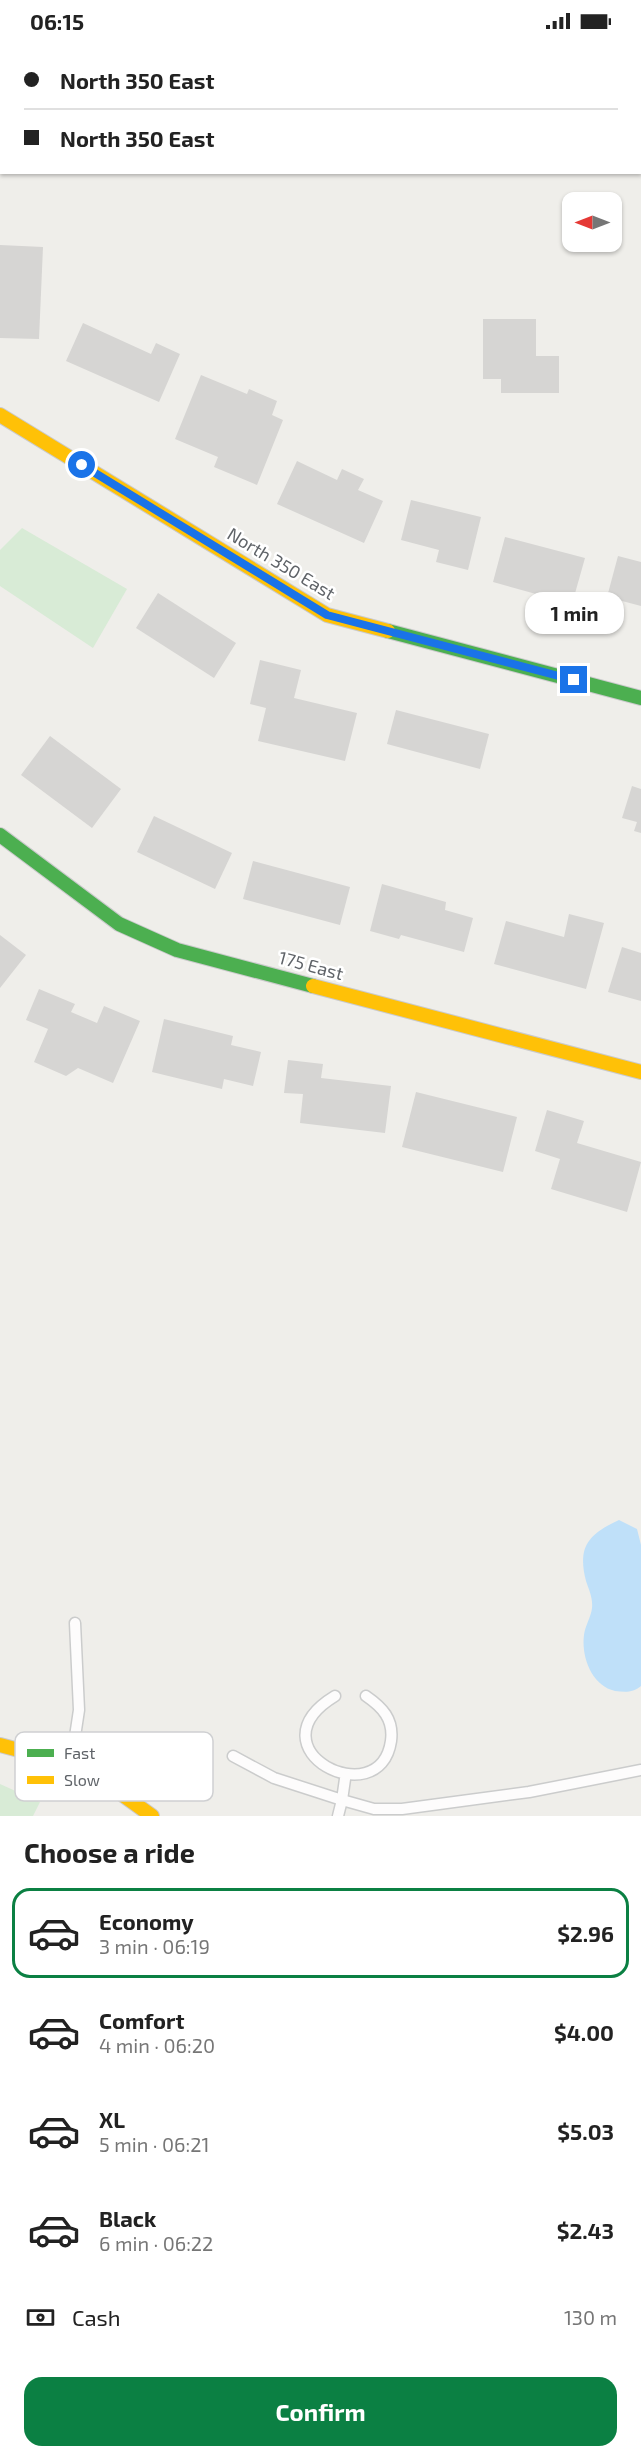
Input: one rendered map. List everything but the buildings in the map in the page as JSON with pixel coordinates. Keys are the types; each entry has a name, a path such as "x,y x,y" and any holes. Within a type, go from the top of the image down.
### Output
{"street":[{"name":"North 350 East","path":"0,415 327,615 641,698"},
{"name":"175 East","path":"0,835 119,924 177,950 641,1072"},
{"path":"0,1745 15,1750"},
{"path":"131,1801 152,1816"}],"lane":[{"path":"75,1623 79,1710 75,1732"},
{"path":"335,1696 319,1706 311,1717 307,1730 307,1744 321,1768 345,1779 360,1778 373,1772 384,1762 390,1749 392,1734 389,1720 382,1707 366,1696"},
{"path":"232,1756 274,1778 374,1809 402,1809 529,1792 641,1770"},
{"path":"338,1816 345,1779"}],"green space":[{"path":"22,528 127,589 93,648 0,586 0,550"},
{"path":"0,1784 15,1791 15,1801 40,1802 33,1816 0,1816"}],"water":[{"path":"619,1520 637,1529 641,1545 641,1686 626,1692 615,1691 600,1683 594,1677 584,1652 585,1632 592,1604 584,1569 585,1550 593,1536"}],"traffic: fast":[{"path":"388,631 641,698"},
{"path":"0,835 119,924 177,950 313,986"}],"traffic: slow":[{"path":"0,415 327,615 388,631"},
{"path":"313,986 641,1072"},
{"path":"0,1745 15,1749"},
{"path":"131,1801 152,1816"}],"route":[{"path":"82,465 327,615 574,680"}]}
